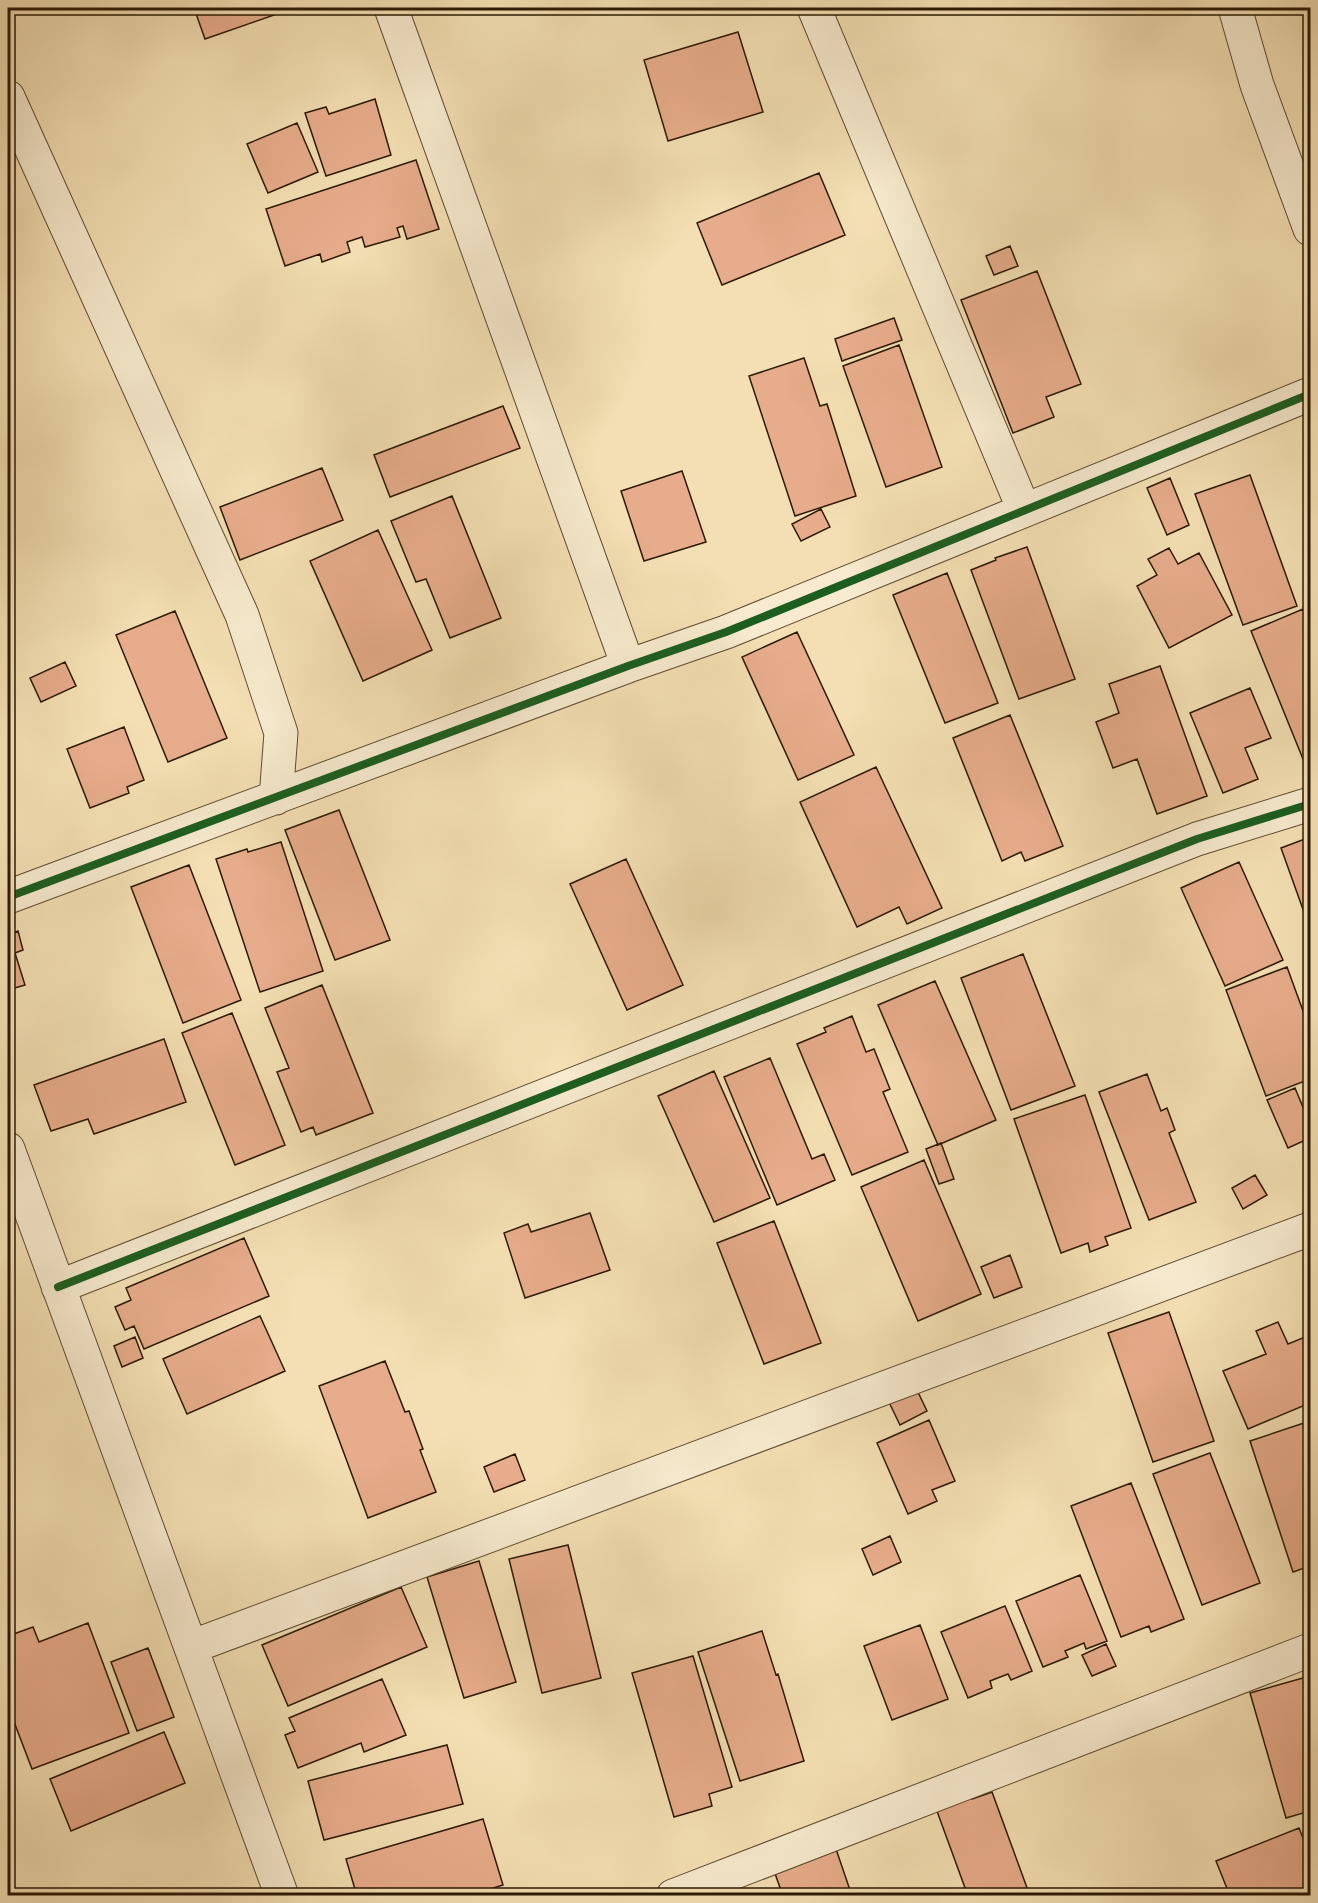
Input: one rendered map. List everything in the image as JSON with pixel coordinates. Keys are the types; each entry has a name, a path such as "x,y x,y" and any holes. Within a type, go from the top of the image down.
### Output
{"street":[{"path":"391,8 628,666"},
{"path":"814,8 1024,510"},
{"path":"1235,8 1257,85 1311,229"},
{"path":"8,97 242,615 280,733 276,798"},
{"path":"8,897 628,666 726,632 1311,394"},
{"path":"58,1287 1197,839 1311,804"},
{"path":"8,1149 282,1896"},
{"path":"190,1647 1311,1229"},
{"path":"673,1896 1311,1650"}],"building":[{"path":"194,8 294,8 205,39"},
{"path":"738,32 763,112 668,141 644,60"},
{"path":"375,99 391,155 326,176 305,113 326,107 329,114"},
{"path":"297,123 318,172 268,193 247,144"},
{"path":"416,160 439,229 407,239 403,226 397,228 400,237 365,247 362,237 347,242 350,252 322,262 320,254 285,266 266,209"},
{"path":"819,173 845,235 722,285 697,223"},
{"path":"1010,246 1018,266 994,275 986,256"},
{"path":"1037,271 1081,384 1046,397 1054,417 1013,433 961,300"},
{"path":"894,318 902,340 842,361 835,339"},
{"path":"899,345 942,467 886,487 843,366"},
{"path":"804,358 820,406 827,404 856,496 795,516 749,376"},
{"path":"503,406 520,448 390,497 374,455"},
{"path":"322,468 343,520 240,560 220,507"},
{"path":"682,471 706,542 644,561 621,491"},
{"path":"1250,475 1297,606 1243,625 1195,494"},
{"path":"1170,478 1189,525 1167,535 1147,488"},
{"path":"452,496 501,618 450,638 426,579 416,582 391,521"},
{"path":"821,509 830,527 801,541 792,524"},
{"path":"378,530 432,650 363,681 310,561"},
{"path":"1027,547 1075,679 1019,699 971,570 996,560 995,558"},
{"path":"1169,548 1178,564 1199,553 1232,615 1169,648 1137,586 1157,575 1148,559"},
{"path":"947,573 998,703 945,723 893,595"},
{"path":"1303,609 1310,627 1310,761 1305,764 1251,631"},
{"path":"175,611 227,738 168,762 116,635"},
{"path":"797,632 854,755 798,780 742,657"},
{"path":"8,645 14,661 8,663"},
{"path":"65,662 76,686 41,702 30,678"},
{"path":"1160,666 1207,796 1157,814 1137,759 1113,768 1096,722 1119,713 1109,684"},
{"path":"1250,688 1271,738 1245,748 1258,779 1223,793 1190,713"},
{"path":"1010,715 1063,846 1025,861 1021,852 1002,861 953,738"},
{"path":"124,727 144,780 127,787 129,793 90,808 67,749"},
{"path":"876,767 942,908 907,924 899,907 857,927 800,802"},
{"path":"339,810 390,940 335,960 285,830"},
{"path":"1310,837 1310,929 1281,848"},
{"path":"281,842 323,971 260,992 216,859 247,849 248,852"},
{"path":"626,859 683,985 627,1010 570,884"},
{"path":"1239,862 1283,960 1225,986 1181,888"},
{"path":"189,865 241,1000 183,1023 131,887"},
{"path":"8,926 10,934 18,931 23,950 15,953 25,985 8,990"},
{"path":"1023,954 1075,1086 1011,1110 961,978"},
{"path":"1287,967 1310,1030 1310,1079 1266,1096 1226,990"},
{"path":"935,981 996,1120 938,1145 878,1005"},
{"path":"322,985 373,1113 316,1135 313,1127 301,1132 277,1072 289,1068 265,1008"},
{"path":"232,1013 285,1145 235,1165 182,1033"},
{"path":"852,1016 866,1052 874,1049 890,1089 883,1092 908,1152 852,1175 797,1044 826,1032 824,1028"},
{"path":"164,1039 186,1102 94,1134 88,1119 51,1131 34,1085"},
{"path":"770,1058 812,1159 824,1154 835,1180 777,1205 724,1077"},
{"path":"714,1071 770,1198 714,1222 658,1096"},
{"path":"1147,1074 1161,1111 1167,1108 1175,1130 1169,1133 1196,1202 1149,1220 1099,1092"},
{"path":"1295,1088 1310,1124 1310,1138 1288,1148 1267,1100"},
{"path":"1085,1095 1131,1228 1105,1237 1108,1245 1090,1252 1088,1243 1061,1253 1014,1119"},
{"path":"941,1143 954,1179 939,1184 926,1149"},
{"path":"924,1160 981,1294 918,1321 861,1187"},
{"path":"1255,1175 1267,1195 1243,1209 1232,1188"},
{"path":"590,1213 610,1270 525,1298 504,1233 528,1224 531,1232"},
{"path":"774,1221 821,1343 764,1364 717,1243"},
{"path":"244,1238 269,1296 144,1349 134,1326 125,1330 115,1307 131,1300 126,1288"},
{"path":"1010,1255 1022,1287 994,1298 981,1267"},
{"path":"1310,1309 1310,1329 1304,1312"},
{"path":"1169,1312 1214,1441 1153,1462 1108,1333"},
{"path":"260,1316 285,1371 187,1414 163,1359"},
{"path":"1278,1322 1288,1344 1310,1335 1310,1403 1248,1429 1223,1371 1266,1354 1256,1331"},
{"path":"135,1337 143,1358 122,1367 114,1346"},
{"path":"385,1361 405,1412 409,1411 423,1449 420,1450 436,1492 368,1518 319,1386"},
{"path":"914,1384 927,1411 900,1425 886,1396"},
{"path":"929,1420 955,1481 932,1490 937,1501 908,1514 877,1443"},
{"path":"1304,1423 1310,1442 1310,1566 1293,1572 1250,1441"},
{"path":"1210,1453 1260,1583 1202,1605 1153,1474"},
{"path":"515,1454 525,1480 494,1492 484,1467"},
{"path":"1131,1483 1184,1619 1151,1632 1149,1626 1121,1637 1071,1506"},
{"path":"890,1536 901,1562 873,1575 862,1549"},
{"path":"568,1545 601,1678 542,1693 509,1559"},
{"path":"479,1561 516,1682 464,1698 427,1577"},
{"path":"1080,1575 1107,1641 1086,1649 1084,1643 1065,1651 1068,1657 1043,1667 1016,1601"},
{"path":"401,1587 427,1647 288,1706 262,1645"},
{"path":"1005,1606 1032,1671 1011,1680 1008,1674 990,1681 992,1688 968,1698 941,1632"},
{"path":"88,1623 129,1733 32,1769 8,1706 8,1636 33,1627 39,1642"},
{"path":"920,1625 948,1699 892,1720 864,1646"},
{"path":"762,1631 776,1675 778,1674 804,1761 740,1781 698,1652"},
{"path":"1106,1644 1116,1666 1092,1676 1082,1655"},
{"path":"148,1648 174,1717 137,1731 111,1662"},
{"path":"693,1656 732,1787 709,1794 712,1806 674,1817 632,1673"},
{"path":"1310,1676 1310,1811 1286,1818 1250,1693"},
{"path":"382,1679 406,1735 364,1752 361,1743 298,1768 285,1735 295,1731 289,1718"},
{"path":"164,1732 185,1783 71,1831 50,1779"},
{"path":"447,1745 463,1804 324,1840 308,1781"},
{"path":"969,1790 972,1799 992,1792 1030,1896 968,1896 934,1803"},
{"path":"483,1819 503,1885 468,1896 357,1896 346,1859"},
{"path":"1299,1828 1310,1856 1310,1896 1230,1896 1216,1861"},
{"path":"835,1846 852,1896 783,1896 773,1868"}],"cycle path":[{"path":"8,897 628,666 726,632 1310,394"},
{"path":"58,1287 1197,839 1310,804"}]}
